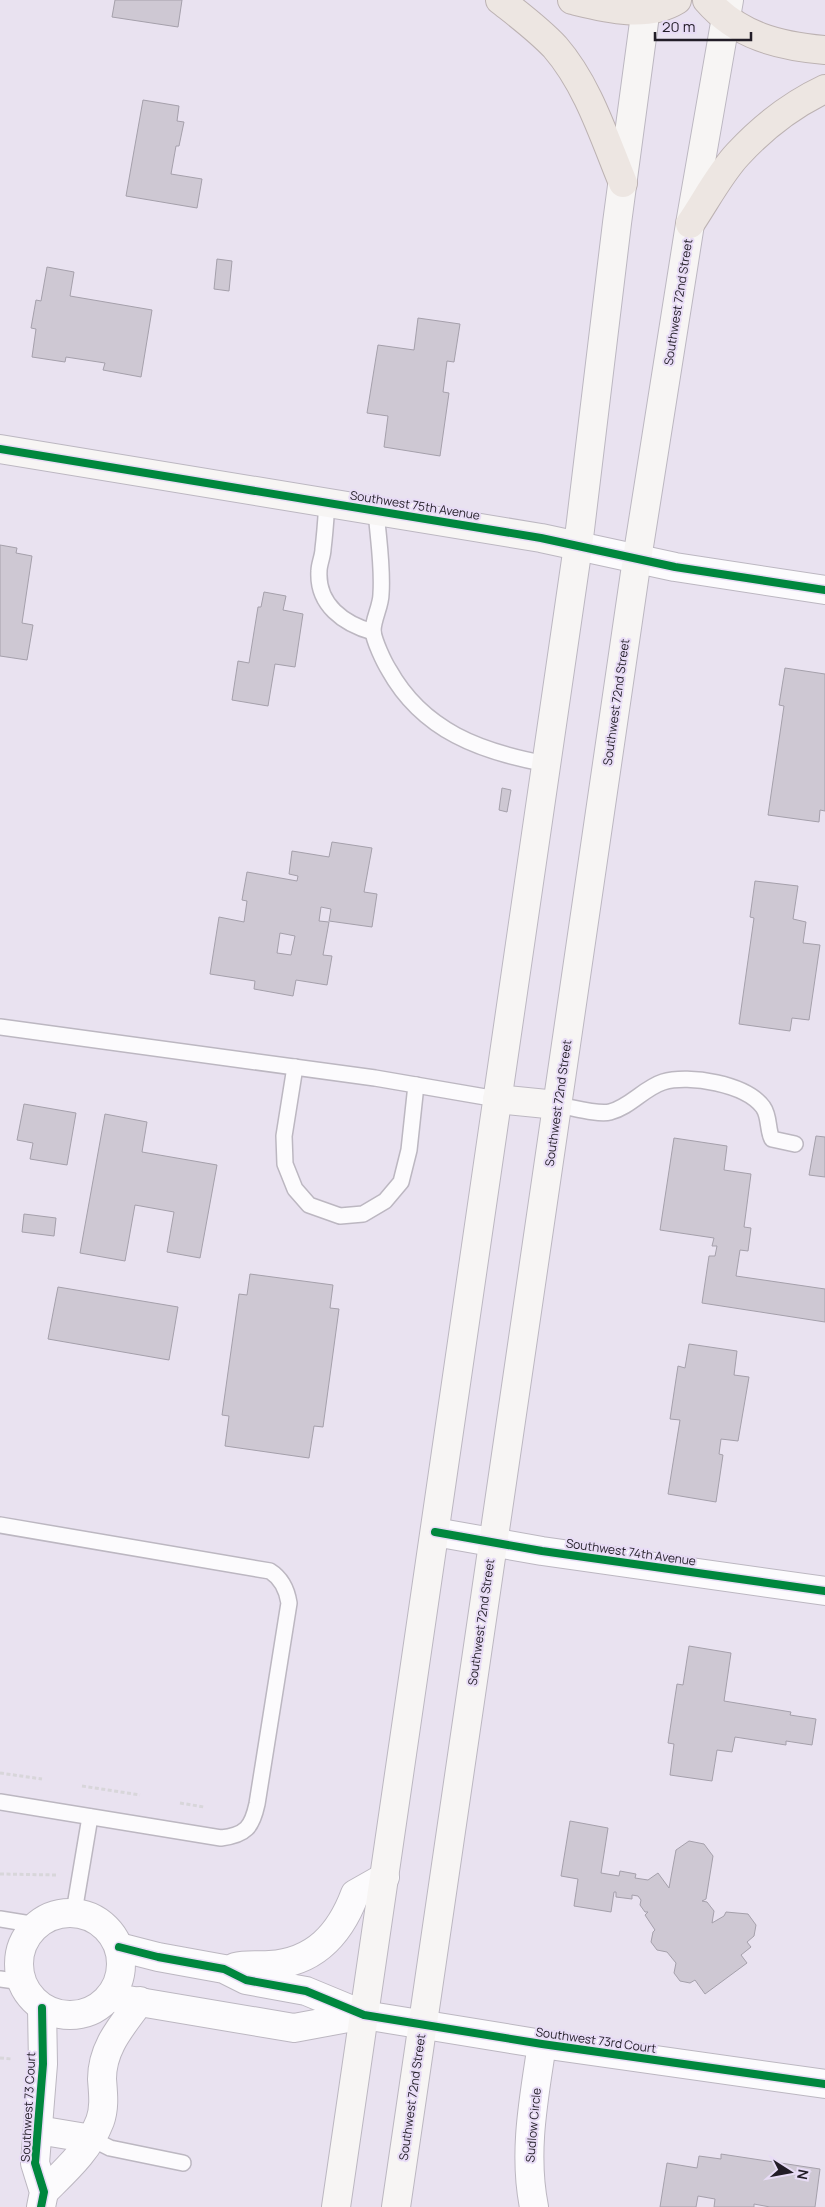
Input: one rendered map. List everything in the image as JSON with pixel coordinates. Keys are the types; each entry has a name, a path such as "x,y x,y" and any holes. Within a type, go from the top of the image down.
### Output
{"highway":[{"path":"500,0 539,31 571,70 589,102 623,183"},
{"path":"572,0 618,10 677,0"},
{"path":"707,0 728,10 760,38 801,48 825,50"},
{"path":"690,224 737,155 765,127 790,108 825,89"}],"main road":[{"path":"336,2207 578,546 646,5"},
{"name":"Southwest 72nd Street","path":"396,2207 637,559 690,224 728,10"},
{"name":"Southwest 75th Avenue","path":"0,449 376,510 578,546"},
{"path":"497,1099 557,1105"}],"street":[{"name":"Southwest 75th Avenue","path":"578,546 675,567 825,590"},
{"name":"Southwest 74th Avenue","path":"435,1532 542,1551 825,1591"},
{"path":"224,1969 249,1964 268,1966 286,1963 311,1953 335,1934 349,1911 355,1894 384,1877"},
{"path":"74,1912 89,1916 102,1923 112,1934 119,1947 121,1973 110,1997 90,2012 78,2015 53,2013 42,2008 11,1981 19,1967 20,1952 26,1937 36,1925 60,1913 74,1912"},
{"path":"119,1947 158,1957 224,1969 246,1980 306,1991 364,2015"},
{"path":"110,1997 294,2028 364,2015"},
{"name":"Southwest 73 Court","path":"42,2200 76,2161 92,2139 103,2109 102,2078 106,2051 110,2042 140,2002"},
{"name":"Southwest 73 Court","path":"42,2008 43,2064 35,2163 42,2200"},
{"name":"Southwest 73rd Court","path":"364,2015 542,2044 825,2084"},
{"name":"Sudlow Circle","path":"534,2207 528,2161 530,2128 542,2044"},
{"path":"38,2130 92,2139"}],"lane":[{"path":"327,502 323,551 319,571 320,589 329,606 342,617 355,627 373,632"},
{"path":"376,510 381,596 373,632 384,662 398,687 412,704 429,719 446,730 486,749 510,757 546,764"},
{"path":"0,1027 416,1085 497,1099"},
{"path":"295,1068 284,1136 286,1164 295,1189 309,1205 340,1216 363,1214 385,1202 401,1182 408,1150 416,1085"},
{"path":"557,1105 609,1112 626,1105 662,1082 682,1078 727,1086 751,1096 766,1113 772,1140 794,1144"},
{"path":"0,1525 262,1569 275,1574 288,1596 286,1621 256,1804 251,1825 239,1834 221,1838 0,1802"},
{"path":"74,1912 90,1817"},
{"path":"0,1919 36,1925"},
{"path":"92,2139 110,2148 132,2154 183,2163"}],"path":[{"path":"0,1773 42,1779"},
{"path":"82,1786 140,1796"},
{"path":"180,1803 204,1808"},
{"path":"0,1874 60,1875"},
{"path":"0,2058 17,2060"}],"building":[{"path":"115,0 182,0 178,27 112,17"},
{"path":"143,100 179,106 177,121 184,122 179,146 176,146 171,174 202,179 197,208 126,196"},
{"path":"217,259 232,261 229,291 214,289"},
{"path":"47,267 74,272 70,296 152,310 141,377 103,370 105,363 66,357 65,362 32,357 36,329 31,328 36,300 41,301"},
{"path":"418,318 460,324 454,362 447,361 443,392 449,393 440,456 384,447 388,416 367,413 378,345 414,350"},
{"path":"0,545 17,548 16,553 32,556 22,623 33,625 27,660 0,656"},
{"path":"264,592 286,596 283,610 303,614 295,667 275,664 268,706 232,700 238,661 249,663 258,607 261,607"},
{"path":"785,668 825,674 825,811 820,810 819,822 768,815 784,706 779,705"},
{"path":"502,788 511,790 507,812 499,810"},
{"path":"332,842 372,848 364,892 377,894 372,927 329,921 331,909 321,907 319,921 329,922 323,955 332,956 327,985 296,980 293,996 254,989 255,981 210,974 219,917 244,922 247,901 242,900 247,872 297,881 298,876 289,874 292,851 329,857","holes":["280,933 295,936 291,955 277,953"]},
{"path":"755,881 798,886 793,919 806,922 803,943 820,945 809,1020 792,1018 790,1031 739,1024 754,918 750,917"},
{"path":"24,1104 76,1113 67,1165 30,1159 33,1143 17,1140"},
{"path":"105,1114 147,1122 142,1152 217,1165 200,1258 167,1252 174,1212 135,1205 125,1261 80,1253"},
{"path":"816,1136 825,1137 825,1177 809,1175"},
{"path":"674,1138 727,1146 724,1170 751,1174 744,1227 751,1228 748,1251 740,1250 736,1276 825,1289 825,1322 702,1303 709,1256 715,1256 717,1246 712,1246 714,1238 660,1230"},
{"path":"24,1214 56,1218 54,1236 22,1232"},
{"path":"250,1274 333,1285 330,1308 339,1309 323,1427 314,1426 309,1458 225,1446 229,1416 222,1415 239,1294 247,1295"},
{"path":"58,1287 178,1307 169,1360 48,1339"},
{"path":"689,1344 737,1351 734,1375 749,1377 738,1441 721,1439 719,1454 723,1455 716,1502 668,1494 680,1420 670,1419 678,1366 685,1368"},
{"path":"689,1646 731,1653 724,1701 791,1712 790,1715 816,1719 812,1745 786,1741 786,1745 735,1737 732,1752 717,1750 712,1781 670,1775 674,1744 668,1743 677,1684 683,1685"},
{"path":"570,1821 608,1828 601,1873 619,1876 620,1871 636,1874 635,1878 648,1880 658,1873 669,1888 676,1850 689,1841 704,1844 713,1856 706,1899 702,1901 707,1902 714,1911 712,1923 724,1916 726,1912 748,1914 756,1925 754,1936 747,1942 751,1947 741,1955 747,1963 705,1994 695,1980 690,1983 680,1981 674,1973 676,1963 667,1952 657,1950 651,1942 655,1930 645,1915 648,1912 645,1912 640,1905 641,1900 638,1896 632,1895 632,1899 616,1897 616,1892 614,1892 611,1912 574,1906 578,1879 561,1876"},
{"path":"721,2154 820,2169 815,2207 770,2207 754,2204 754,2207 714,2207 715,2199 698,2196 696,2207 660,2207 667,2163 697,2168 699,2156 721,2159"}],"cycle path":[{"path":"0,449 541,538 675,567 825,590"},
{"path":"435,1532 542,1551 825,1591"},
{"path":"119,1947 158,1957 224,1969 246,1980 306,1991 364,2015 542,2044 825,2084"},
{"path":"41,2207 44,2192 35,2163 43,2064 42,2008"}]}
